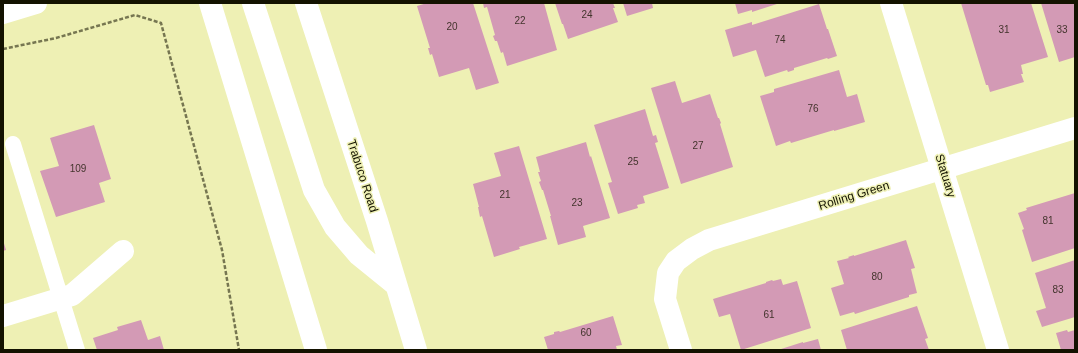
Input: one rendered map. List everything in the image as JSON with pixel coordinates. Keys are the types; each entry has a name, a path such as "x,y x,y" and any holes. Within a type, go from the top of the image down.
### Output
{"street":[{"path":"3,13 36,3"},
{"path":"210,3 316,350"},
{"path":"253,3 314,190 335,227 359,255 396,285"},
{"name":"Trabuco Road","path":"306,3 377,221 416,350"},
{"name":"Statuary","path":"891,3 998,350"},
{"name":"Rolling Green","path":"681,350 665,298 668,273 676,261 692,249 709,240 1075,128"},
{"path":"3,316 72,295 122,251"}],"lane":[{"path":"13,144 77,350"}],"path":[{"path":"3,49 56,38 135,15 161,23 222,250 239,350"}],"building":[{"path":"427,3 473,3 499,83 476,90 469,68 439,77 432,54 430,55 428,48 430,48 417,6"},
{"path":"483,3 544,3 557,50 507,66 503,52 501,53 497,41 495,41 493,36 495,35 487,7 484,8"},
{"path":"555,3 613,3 615,8 613,8 618,22 568,39"},
{"path":"623,3 652,3 653,8 627,16"},
{"path":"735,3 780,3 752,12 752,10 738,14"},
{"path":"961,3 1031,3 1048,57 1021,65 1023,74 1021,74 1024,82 990,92 988,85 986,85"},
{"path":"1041,3 1075,3 1075,57 1059,62"},
{"path":"819,4 837,56 794,68 794,70 788,72 787,70 765,77 756,50 733,57 725,30 752,22 752,25"},
{"path":"839,70 847,97 857,94 865,122 776,146 760,96 774,92 774,89"},
{"path":"675,81 682,103 710,94 721,123 720,124 733,167 681,184 651,88"},
{"path":"645,109 653,136 656,135 658,142 655,143 669,188 643,196 645,203 637,205 638,208 618,214 608,183 612,182 594,125"},
{"path":"94,125 111,179 99,183 105,202 56,217 40,171 59,166 50,138"},
{"path":"586,142 610,218 583,226 586,237 558,245 551,216 539,182 541,181 538,172 540,172 536,157"},
{"path":"519,146 547,239 519,247 520,249 494,257 482,216 480,217 473,184 501,176 494,153"},
{"path":"1075,193 1075,248 1032,262 1022,230 1024,229 1018,213 1027,210 1026,208"},
{"path":"3,240 6,250 3,251"},
{"path":"906,240 915,268 911,269 917,293 909,295 909,297 855,314 854,312 840,316 831,288 844,284 837,261"},
{"path":"1075,260 1075,317 1042,327 1036,311 1046,308 1035,273"},
{"path":"781,279 783,285 797,281 811,328 741,350 730,314 719,317 713,299 772,280"},
{"path":"917,306 928,338 925,339 929,350 847,350 841,330"},
{"path":"613,316 622,345 616,346 617,350 548,350 544,337 554,334 554,332 560,332"},
{"path":"141,320 148,340 160,336 164,350 97,350 93,338 118,330 117,327"},
{"path":"1067,330 1068,332 1075,330 1075,350 1061,350 1056,333"},
{"path":"818,339 821,350 778,350 803,342"}]}
